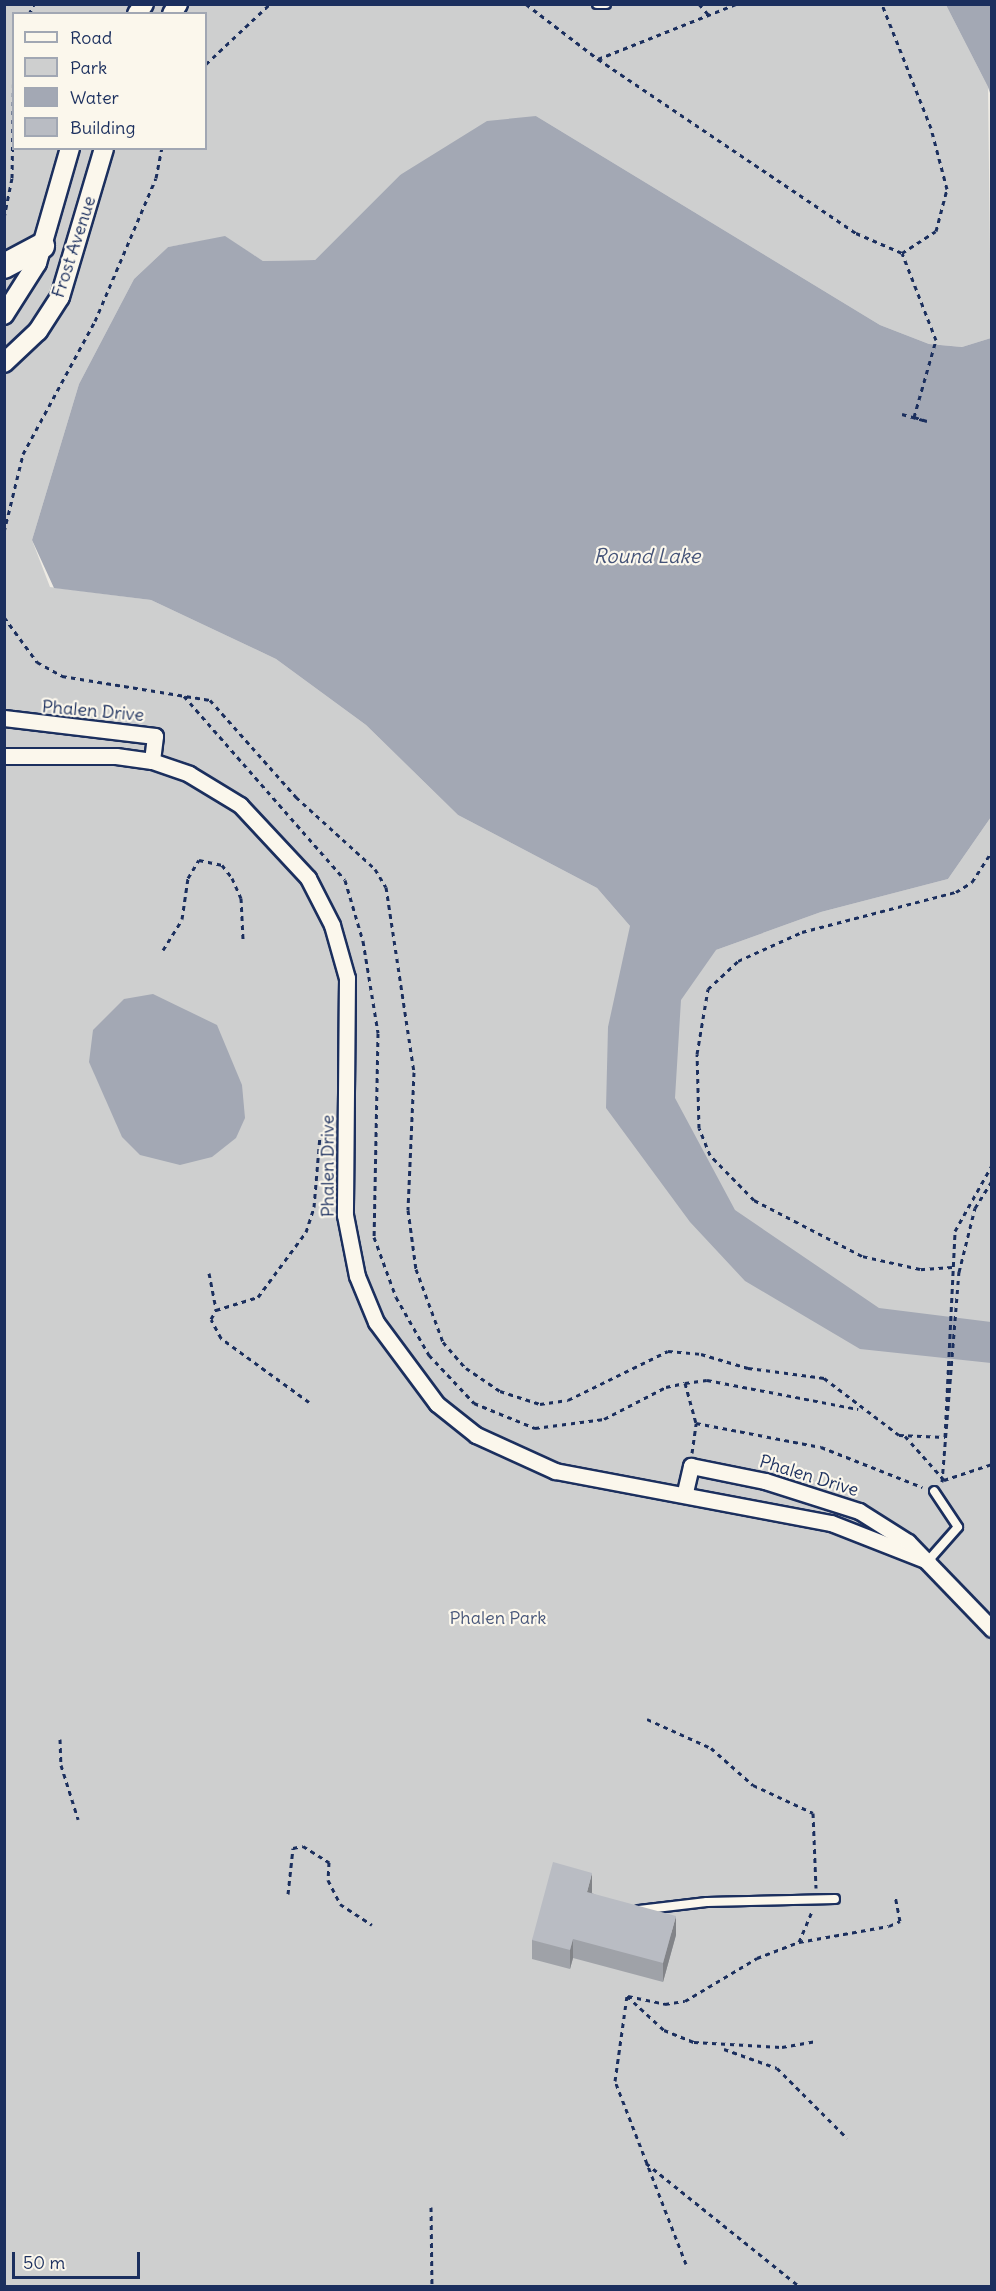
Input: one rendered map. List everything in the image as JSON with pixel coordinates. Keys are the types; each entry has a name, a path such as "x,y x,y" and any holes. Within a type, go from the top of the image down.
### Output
{"main road":[{"path":"4,266 42,246"}],"street":[{"name":"Frost Avenue","path":"4,315 42,246 69,150"},
{"name":"Frost Avenue","path":"4,363 38,331 60,297 103,150"},
{"name":"Phalen Drive","path":"4,718 39,726 155,736 152,760"},
{"path":"38,752 39,726"},
{"path":"73,728 73,753"},
{"name":"Phalen Drive","path":"4,756 38,752 152,760 189,774 240,805 308,878 332,925 347,978 345,1215 357,1276 376,1322 403,1364 437,1404 515,1455 555,1471 685,1492 831,1523 928,1561"},
{"name":"Phalen Drive","path":"691,1466 765,1481 859,1511 908,1542 992,1629"},
{"path":"685,1492 691,1466"}],"lane":[{"path":"597,4 606,4"},
{"path":"928,1561 958,1527 934,1491"},
{"path":"638,1910 815,1897 835,1899"}],"path":[{"path":"207,63 270,4"},
{"path":"526,4 598,59 856,233 902,253 936,340 914,417 927,421 902,414"},
{"path":"699,4 709,15"},
{"path":"598,59 736,4"},
{"path":"882,4 931,128 947,189 936,231 902,253"},
{"path":"4,218 12,178 12,150"},
{"path":"4,532 23,454 95,321 156,178 162,150"},
{"path":"4,616 38,662 62,676 210,700 254,753 375,868 386,887 414,1072 410,1240 444,1342 466,1368 500,1391 540,1404 581,1396 668,1351 701,1354 748,1368 824,1378 859,1409 905,1437 944,1480"},
{"path":"182,695 345,880 363,941 378,1033 374,1237 396,1297 429,1355 474,1403 535,1428 604,1419 666,1387 707,1380 859,1409"},
{"path":"952,1266 911,1268 862,1256 754,1200 710,1155 699,1128 697,1054 708,989 738,961 802,932 956,892 972,882 992,850"},
{"path":"163,950 182,920 188,878 199,860 222,865 232,878 241,898 243,939"},
{"path":"216,1310 258,1297 306,1232 314,1207 320,1136"},
{"path":"944,1480 944,1391 955,1231 992,1165"},
{"path":"945,1437 958,1286 968,1230 992,1181"},
{"path":"209,1273 216,1310 213,1329 221,1338 309,1402"},
{"path":"685,1383 696,1423 691,1466"},
{"path":"696,1423 821,1447 934,1491 944,1480 992,1464"},
{"path":"905,1437 945,1437"},
{"path":"647,1719 711,1748 753,1785 813,1813 815,1897 799,1942"},
{"path":"60,1739 61,1765 78,1819"},
{"path":"288,1894 293,1848 303,1846 329,1862 330,1886 340,1904 372,1925"},
{"path":"627,1996 665,2004 684,2001 757,1958 799,1942 889,1926 900,1921 895,1894"},
{"path":"627,1996 664,2030 777,2068 847,2139"},
{"path":"627,1996 615,2081 686,2264"},
{"path":"719,2047 816,2041"},
{"path":"645,2162 799,2286"},
{"path":"431,2207 432,2286"}],"green space":[{"name":"Phalen Park","path":"5,5 946,5 988,87 991,338 962,347 929,344 880,325 536,116 400,175 315,260 263,261 225,237 168,247 134,279 79,384 32,540 50,587 151,600 276,659 366,725 458,815 597,888 630,926 716,950 821,912 948,879 991,817 991,2286 5,2286"}],"water":[{"path":"946,5 991,5 991,96 988,87"},
{"name":"Round Lake","path":"536,116 880,325 929,344 962,347 991,338 991,817 948,879 821,912 716,950 681,1000 675,1098 735,1210 879,1308 991,1322 991,1363 860,1349 745,1281 690,1222 606,1108 608,1027 630,926 597,888 458,815 366,725 276,659 151,600 54,588 32,540 79,384 134,279 168,247 225,236 263,261 315,260 400,175 487,121"},
{"path":"153,994 217,1025 242,1085 245,1118 236,1138 212,1157 180,1165 140,1155 122,1137 89,1062 93,1030 124,999"}],"building":[{"path":"553,1862 592,1873 587,1892 676,1916 663,1963 573,1939 570,1950 532,1940"}]}
